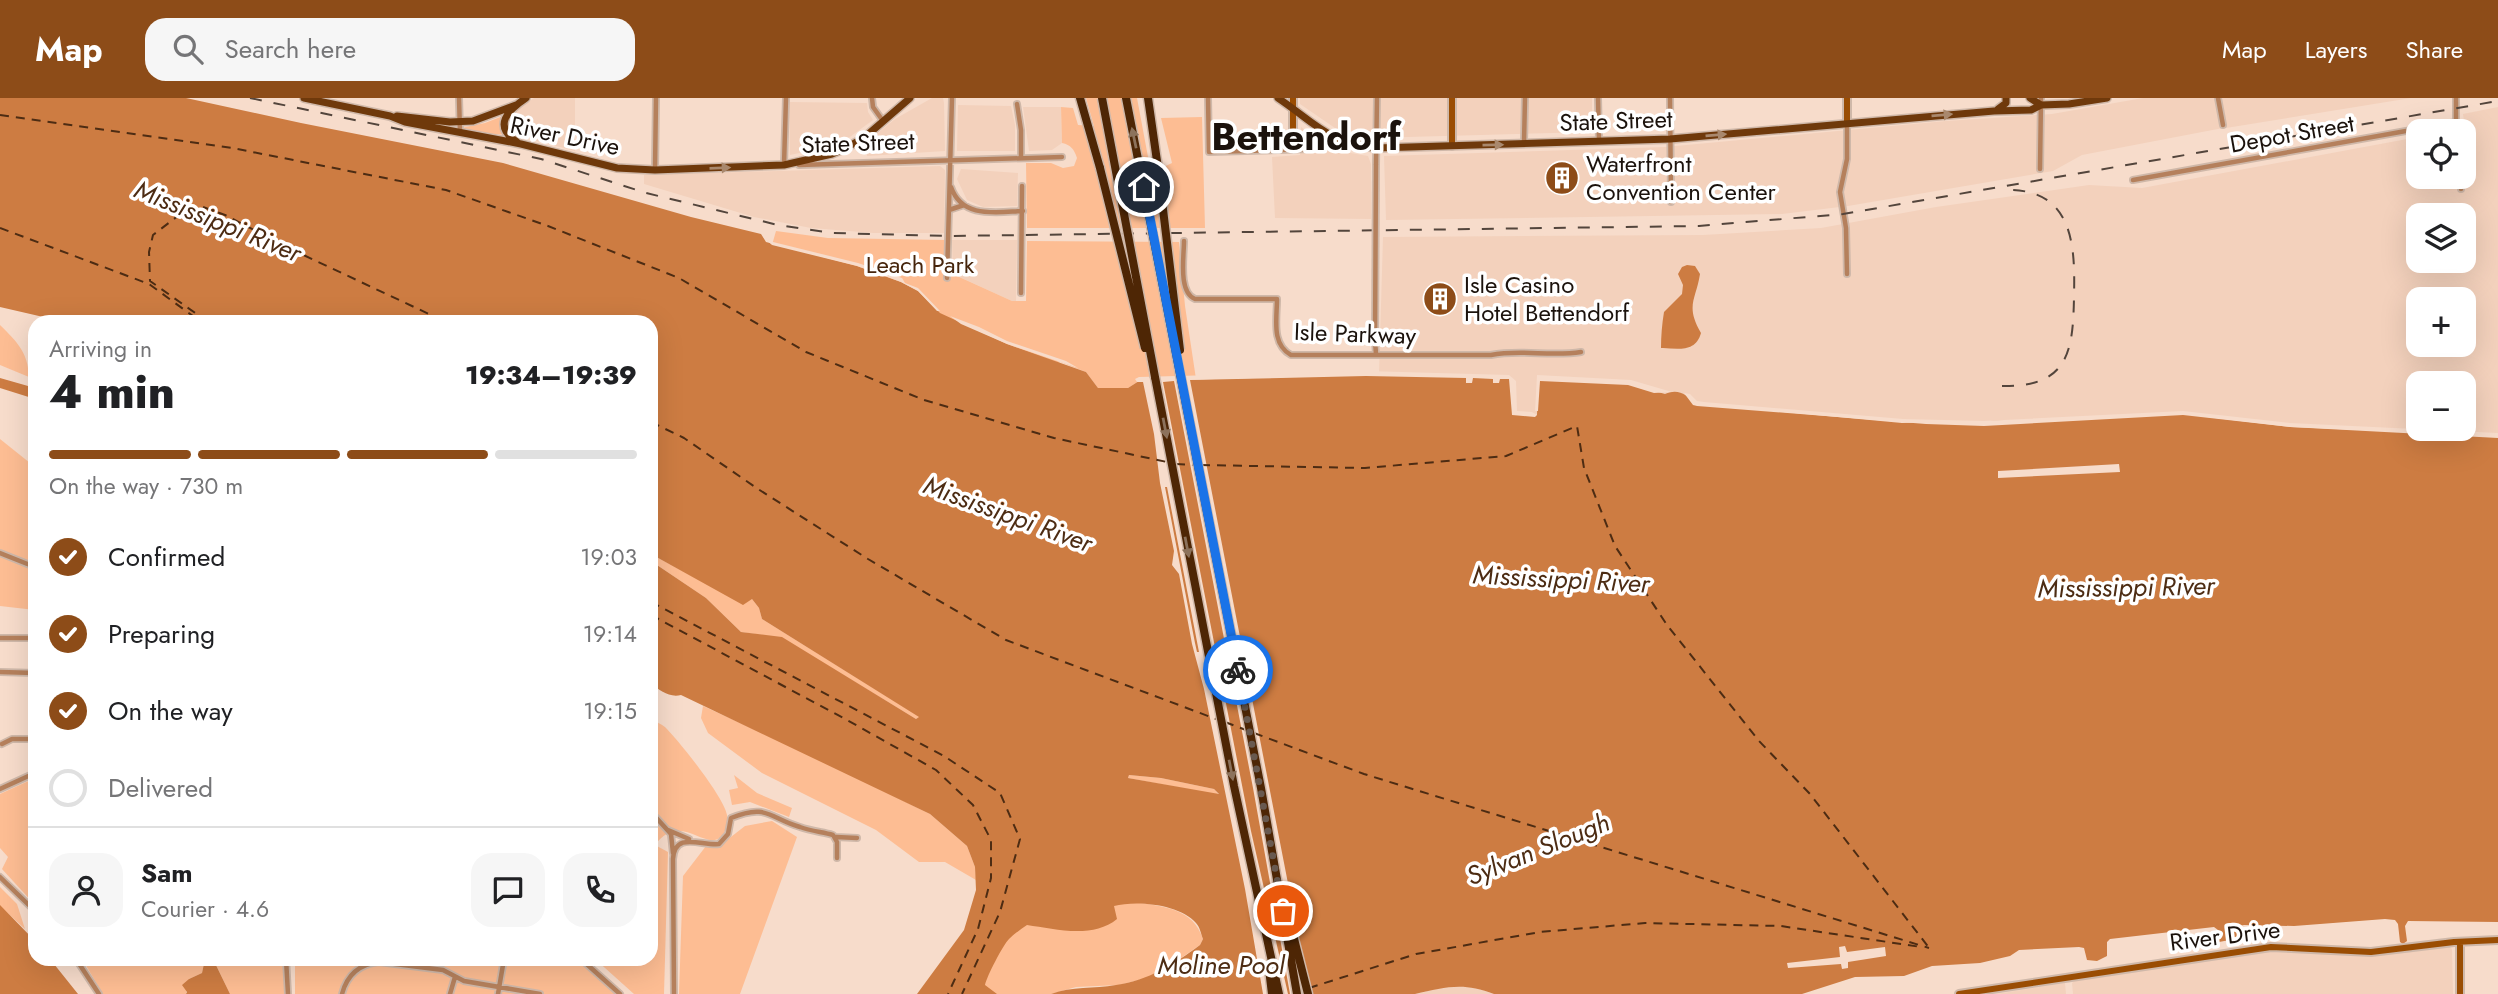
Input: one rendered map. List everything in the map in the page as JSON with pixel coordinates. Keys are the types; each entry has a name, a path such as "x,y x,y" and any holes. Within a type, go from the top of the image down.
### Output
{"highway":[{"path":"1080,98 1143,343 1155,377"},
{"path":"1102,98 1213,680 1279,994"},
{"path":"1126,98 1279,888 1297,994"},
{"path":"1148,98 1178,327 1180,374"},
{"path":"1279,888 1308,994"},
{"path":"1266,935 1272,994"}],"main road":[{"name":"River Drive","path":"303,98 390,116 405,122 521,144 617,168 655,170"},
{"path":"390,116 460,122 488,117 526,98"},
{"path":"784,165 846,148 864,137 910,98"},
{"name":"State Street","path":"1278,98 1334,138 1376,148 1670,139 2031,110 2041,102 2108,98"},
{"path":"1994,111 2003,107 2006,98"},
{"path":"2030,98 2041,102"},
{"path":"516,105 506,117 505,128 511,138 521,144"},
{"name":"State Street","path":"655,170 784,165"}],"street":[{"path":"459,98 460,133"},
{"path":"655,170 656,98"},
{"path":"784,165 786,98"},
{"path":"872,98 873,107 883,121"},
{"path":"947,278 951,98"},
{"path":"1208,98 1209,152 1310,149"},
{"path":"1293,98 1293,149"},
{"path":"1376,354 1377,98"},
{"path":"1452,98 1452,146"},
{"path":"1524,144 1525,98"},
{"path":"1598,98 1599,142"},
{"path":"1670,98 1671,202"},
{"path":"1847,98 1847,159 1840,191 1846,228 1847,274"},
{"path":"2218,98 2223,125"},
{"path":"2456,98 2456,119"},
{"path":"2040,169 2041,102"},
{"path":"1017,104 1021,158"},
{"name":"Depot Street","path":"2133,180 2406,130"},
{"name":"State Street","path":"784,165 1062,157"},
{"path":"950,186 964,205 984,213 1023,211"},
{"path":"1021,293 1022,186"},
{"path":"949,210 964,205"},
{"name":"Isle Parkway","path":"1184,241 1185,279 1189,297 1277,299 1278,342 1284,351 1291,355 1491,355 1509,352 1561,355 1581,352"},
{"path":"0,553 28,564"},
{"path":"0,638 28,638"},
{"path":"0,672 28,673"},
{"path":"2,744 12,739 28,739"},
{"path":"0,789 28,776"},
{"path":"668,830 691,840 719,844 728,834 731,818 748,812 763,811 796,826 836,837 857,838"},
{"path":"658,819 672,839 674,994"},
{"path":"836,837 837,858"},
{"path":"673,855 678,845 691,840"},
{"path":"0,877 28,904"},
{"name":"River Drive","path":"1959,994 2271,947 2378,951 2498,940"},
{"path":"2460,942 2460,994"},
{"path":"81,966 99,994"},
{"path":"286,966 288,994"},
{"path":"342,994 350,976 362,966"},
{"path":"418,966 447,971 464,981 540,994"},
{"path":"498,994 503,966"},
{"path":"589,966 620,994"},
{"path":"450,994 455,977"}],"shaded area":[{"path":"534,98 575,98 575,151 515,135 510,128 510,114"},
{"path":"932,98 943,98 945,151 867,156 867,142 895,119"},
{"path":"1300,98 1592,98 1592,132 1371,138 1335,128 1300,104"},
{"path":"2143,98 2216,98 2223,128 2082,155 2053,171 1848,206 1782,214 1386,220 1384,156 1665,147 2052,114"},
{"path":"2222,98 2411,98 2226,128"},
{"path":"789,102 867,103 873,120 847,139 828,147 790,155"},
{"path":"958,105 1011,106 1015,125 1015,151 957,151"},
{"path":"1023,107 1061,107 1062,143 1052,150 1029,151"},
{"path":"2498,107 2498,436 2476,436 2476,371 2406,371 2406,434 1950,424 1704,406 1630,384 1538,382 1537,415 1515,414 1379,375 1383,237 1703,235 1821,228 1936,207 2089,185 2142,188 2406,139 2406,189 2476,189 2476,119 2464,119 2463,114"},
{"path":"1301,127 1325,144 1345,152 1368,156 1371,164 1371,219 1275,218 1272,157 1300,155"},
{"path":"940,166 945,170 944,233 874,233 811,228 754,217 644,184 644,175"},
{"path":"961,169 1018,173 1017,206 983,207 967,200 957,179"},
{"path":"952,240 1017,240 1016,301 953,274"},
{"path":"2449,946 2452,949 2453,994 2073,994 2072,983 2075,980 2275,950 2376,955"},
{"path":"2065,983 2066,994 1996,994"},
{"path":"1449,986 1473,987 1494,994 1415,994"}],"green space":[{"path":"1086,98 1137,98 1151,173 1172,163 1161,118 1202,117 1205,228 1027,228 1026,163 1051,163 1063,168 1074,166 1077,158 1075,152 1062,143 1061,107 1073,108 1078,125 1094,126"},
{"path":"503,116 506,135 461,128 485,123"},
{"name":"Leach Park","path":"776,231 828,238 946,240 946,271 1012,301 1026,301 1027,241 1179,242 1196,379 1139,381 1128,388 1098,388 1086,372 1058,361 1071,375 940,314 918,291 901,282 772,245"},
{"path":"0,325 20,348 28,368 28,377 0,365"},
{"path":"0,439 28,461 28,609 0,606"},
{"path":"658,558 703,582 752,599 759,608 762,619 920,717 916,719 782,638 741,632 706,598 658,566"},
{"path":"703,706 930,814 967,846 975,867 976,880 945,862 919,862 876,830 762,773 708,733 701,718"},
{"path":"658,723 665,727 700,770 727,815 726,829 722,836 715,840 683,831 665,835 658,842"},
{"path":"734,775 757,793 792,808 789,817 750,802 732,805 729,790 738,788"},
{"path":"1129,775 1161,778 1214,789 1219,795 1128,778"},
{"path":"28,781 28,897 2,869 8,857 0,848 0,794"},
{"path":"772,821 797,837 740,994 679,994 683,876 706,846 718,847 745,826"},
{"path":"658,847 668,852 664,994 634,994 603,966 658,966"},
{"path":"0,887 17,904 25,929 0,906"},
{"path":"1135,902 1167,908 1185,915 1203,939 1200,945 1151,977 1119,985 1076,987 1051,994 989,994 980,988 1012,918"},
{"path":"86,966 204,966 202,973 189,979 186,994 103,994"},
{"path":"216,966 283,966 286,994 230,994"},
{"path":"295,966 584,966 615,994 295,994"}],"water":[{"path":"0,98 186,98 503,163 691,217 761,234 766,242 857,266 901,282 918,291 940,313 1007,344 1086,372 1098,388 1128,388 1139,381 1366,375 1509,378 1514,385 1515,414 1537,415 1538,378 1630,384 1665,394 1678,392 1696,404 1902,423 2182,414 2290,427 2406,432 2406,441 2476,441 2476,435 2498,436 2498,922 2408,921 2405,926 2407,941 2403,944 2400,942 2398,924 2395,920 2385,919 2294,926 2244,925 2239,926 2237,932 2240,938 2219,942 2218,930 2214,927 2110,939 2107,942 2107,956 2097,961 2087,960 2084,948 2079,947 2019,950 2010,956 1980,963 1932,966 1904,976 1855,977 1802,994 1494,994 1473,988 1454,987 1415,994 1051,994 1139,979 1170,965 1200,945 1203,939 1196,923 1180,911 1134,903 1114,906 1117,919 1097,929 1074,931 1027,925 1006,942 989,975 985,985 997,994 917,994 964,930 976,890 975,867 967,846 930,814 681,695 669,694 658,689 658,566 706,598 741,632 782,637 916,719 919,717 762,619 759,608 752,599 743,605 658,558 658,315 35,315 0,307","holes":["1129,775 1161,778 1214,789 1219,794 1128,778"]},
{"path":"1695,266 1700,274 1693,309 1701,333 1691,346 1681,349 1661,348 1664,312 1682,294 1683,285 1678,274 1682,267"},
{"path":"0,378 28,386 28,397 0,388"},
{"path":"0,905 28,934 28,966 56,966 78,994 0,994"},
{"path":"204,966 216,966 230,994 186,994 182,985 202,973"}],"pier":[{"path":"763,237 902,278 905,283 918,288 940,311 918,291 901,282 857,266 772,245"},
{"path":"950,316 1078,368 1007,344 961,324"},
{"path":"1366,371 1509,375 1516,381 1517,411 1537,415 1512,415 1509,379 1500,379 1499,383 1493,383 1493,379 1473,378 1472,383 1466,383 1466,378 1366,376 1190,380 1300,945 1312,994 1290,994 1174,381 1163,382 1251,831 1288,994 1263,994 1245,889 1204,689 1192,644 1179,574 1172,565 1174,551 1160,483 1154,434 1143,382 1137,382 1135,379","holes":["1167,487 1199,652 1195,643"]},
{"path":"1537,375 1631,380 1672,392 1654,393 1628,385 1540,381 1538,411 1535,411"},
{"path":"1684,393 1704,402 1903,419 1984,421 2183,411 2290,423 2406,429 2406,433 2290,427 2183,415 1984,426 1926,424 1693,405"},
{"path":"2476,432 2498,433 2498,438 2476,437"},
{"path":"2119,464 2120,472 1998,478 1998,471"},
{"path":"1845,946 1847,952 1885,947 1886,956 1848,962 1848,968 1842,969 1841,964 1788,968 1787,963 1840,957 1839,947"}],"ferry route":[{"path":"0,115 232,148 446,190 548,226 679,278 806,352 924,400 1054,438 1167,462"},
{"path":"198,315 150,281 149,252 153,235 183,212 203,207 225,215 431,315"},
{"path":"0,228 149,284 191,315"},
{"path":"658,425 684,438 868,559 1006,640 1216,719"},
{"path":"1201,465 1365,468 1506,456 1577,426 1584,468 1615,546 1667,625 1759,741 1810,794 1930,949"},
{"path":"1176,464 1195,465"},
{"path":"658,606 944,756 1000,793 1020,839 1000,912 962,994"},
{"path":"658,619 936,770 973,805 991,840 991,878 978,929 948,994"},
{"path":"1225,722 1246,730"},
{"path":"1254,733 1364,774 1929,948"},
{"path":"1309,988 1416,954 1540,932 1645,923 1781,926 1921,947"}],"railway":[{"path":"250,98 541,159 646,193 778,225 833,233 949,236 1699,226 1843,214 2498,101"},
{"path":"2002,386 2024,385 2054,373 2068,350 2073,317 2074,261 2067,227 2060,212 2033,193 2012,190"}],"way so far":[{"path":"1238,670 1283,911"}],"place":[{"name":"Waterfront Convention Center","path":"1562,178"},
{"name":"Isle Casino Hotel Bettendorf","path":"1440,299"}],"district":[{"name":"Bettendorf","path":"1306,137"}],"route":[{"path":"1144,187 1238,670"}],"water label":[{"name":"Mississippi River","path":"218,221"},
{"name":"Mississippi River","path":"1008,514"},
{"name":"Mississippi River","path":"1561,579"},
{"name":"Mississippi River","path":"2126,587"},
{"name":"Sylvan Slough","path":"1538,849"},
{"name":"Moline Pool","path":"1221,965"}]}
